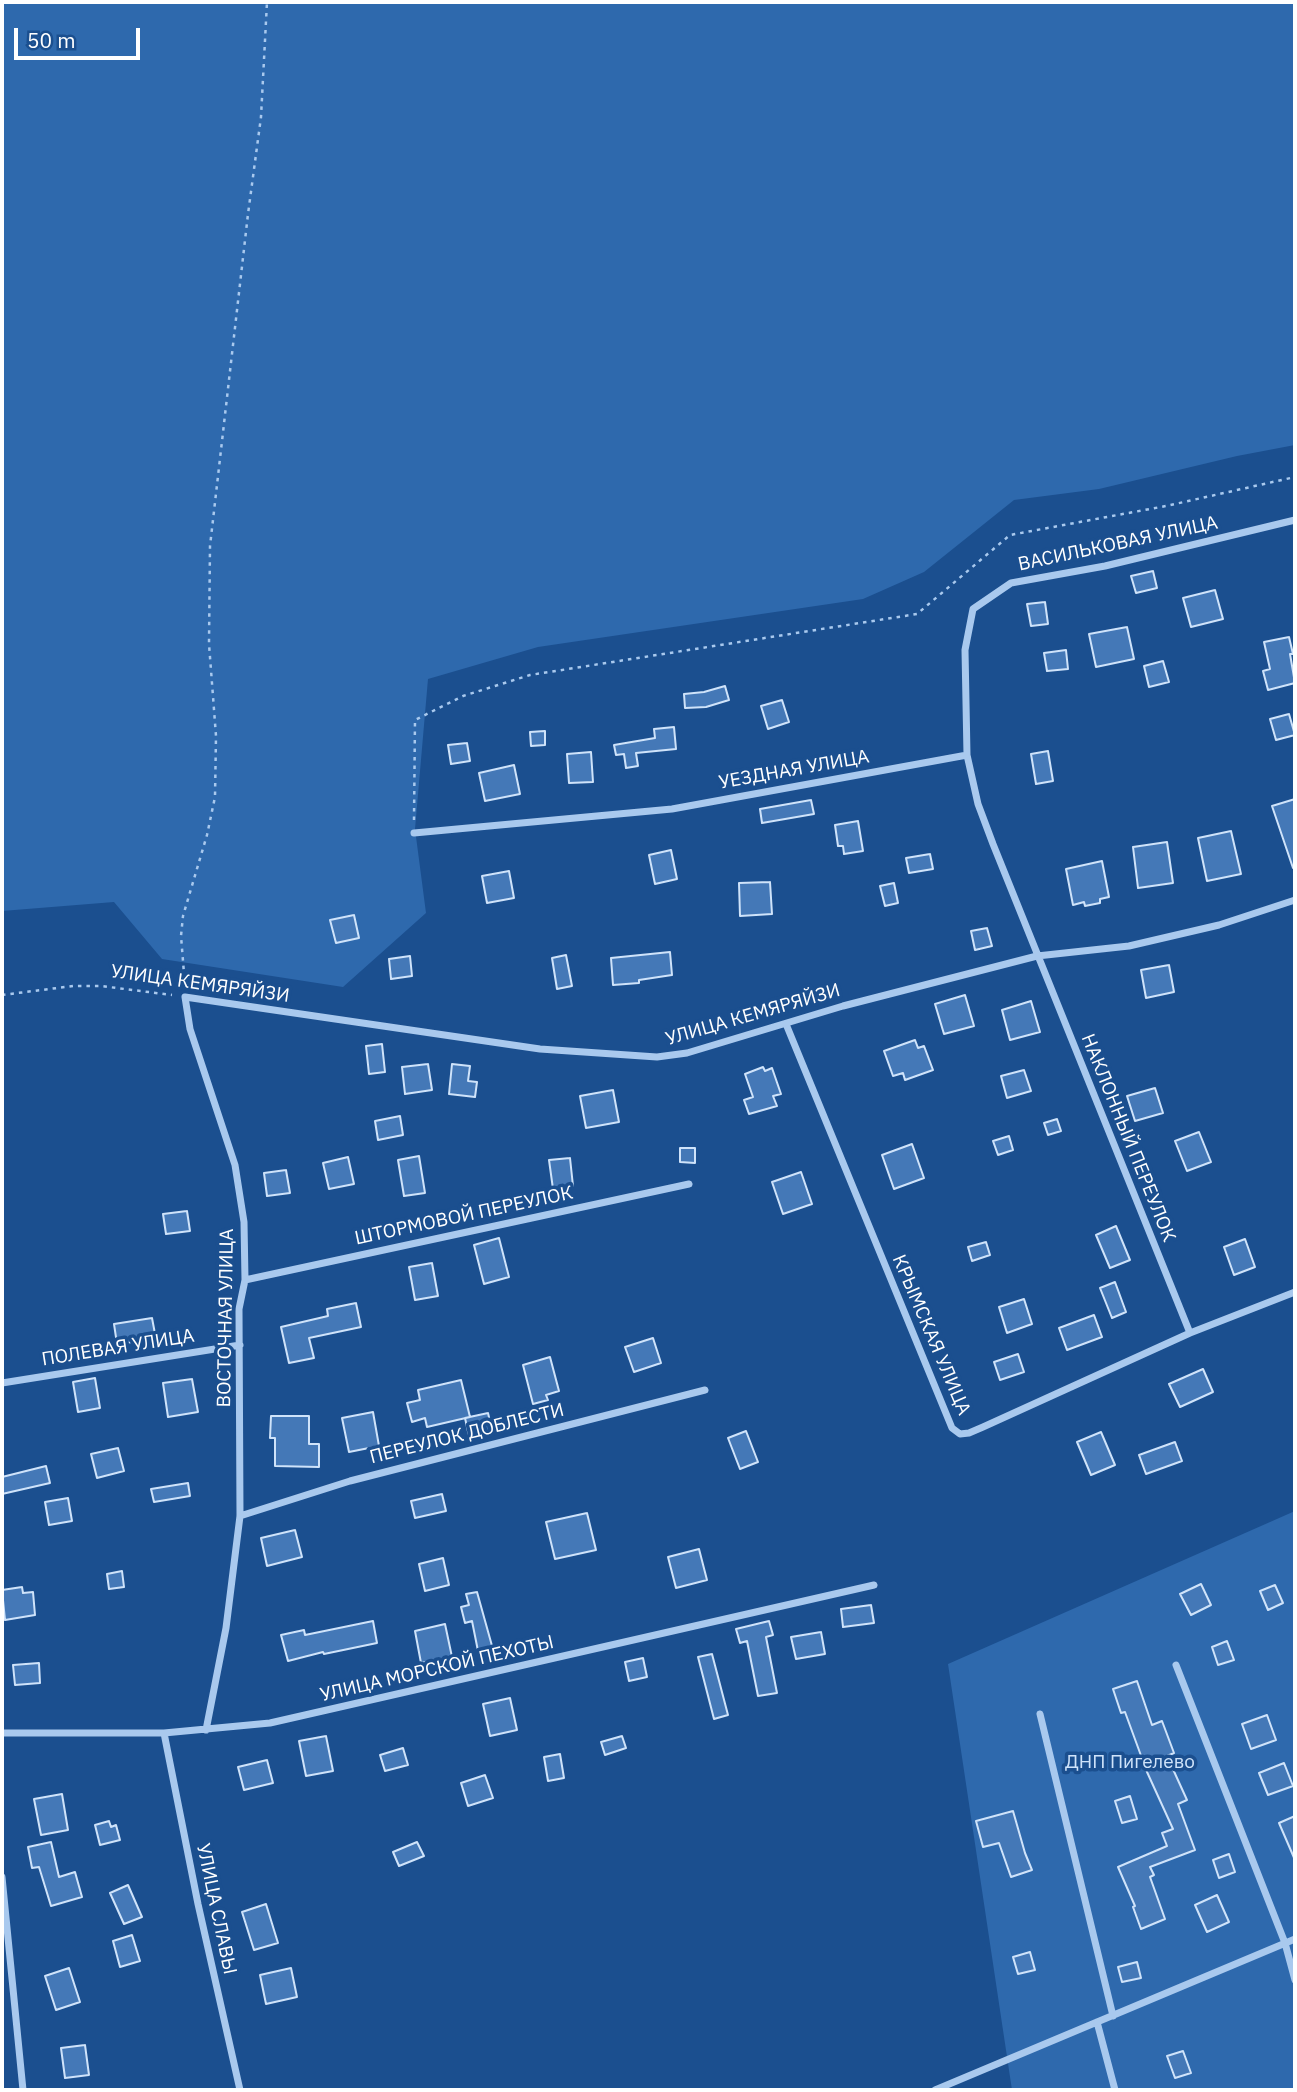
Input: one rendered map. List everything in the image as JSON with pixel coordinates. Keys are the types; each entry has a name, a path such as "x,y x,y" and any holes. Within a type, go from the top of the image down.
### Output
{"street":[{"name":"ВАСИЛЬКОВАЯ УЛИЦА","path":"967,755 965,650 973,609 1011,583 1105,566 1295,520"},
{"name":"УЕЗДНАЯ УЛИЦА","path":"414,834 672,809 967,755"},
{"path":"967,755 978,804 1037,956"},
{"name":"УЛИЦА КЕМЯРЯЙЗИ","path":"186,997 540,1049 657,1057 687,1053 843,1006 1037,956 1129,946 1219,925 1295,900"},
{"name":"НАКЛОННЫЙ ПЕРЕУЛОК","path":"1037,956 1190,1333"},
{"name":"ВОСТОЧНАЯ УЛИЦА","path":"186,997 190,1030 235,1165 244,1222 245,1280 239,1309 240,1516 226,1628 206,1730"},
{"name":"КРЫМСКАЯ УЛИЦА","path":"786,1024 952,1428 960,1434 976,1430 1190,1333 1295,1292"},
{"name":"ШТОРМОВОЙ ПЕРЕУЛОК","path":"245,1280 690,1184"},
{"name":"ПОЛЕВАЯ УЛИЦА","path":"2,1383 240,1345"},
{"name":"ПЕРЕУЛОК ДОБЛЕСТИ","path":"240,1516 350,1481 705,1390"},
{"name":"УЛИЦА МОРСКОЙ ПЕХОТЫ","path":"2,1733 164,1733 270,1723 874,1585"},
{"path":"1176,1665 1285,1943 1295,1980"},
{"path":"1040,1714 1113,2016"},
{"name":"УЛИЦА СЛАВЫ","path":"164,1733 198,1904 240,2090"},
{"path":"2,1877 23,2090"},
{"path":"935,2090 1295,1939"},
{"path":"1097,2022 1115,2090"}],"path":[{"path":"186,997 181,936 183,916 207,835 215,797 216,736 209,644 210,546 261,117 267,2"},
{"path":"414,834 415,720 463,696 530,675 917,614 1010,535 1166,506 1295,477"},
{"name":"УЛИЦА КЕМЯРЯЙЗИ","path":"2,995 73,986 101,986 186,997"}],"green space":[{"path":"2,2 1295,2 1295,445 1099,489 1014,500 924,572 863,599 538,647 428,679 415,829 426,913 343,987 162,959 114,902 2,911"},
{"name":"ДНП Пигелево","path":"1295,1511 1295,2090 1012,2090 948,1664"}],"building":[{"path":"1153,571 1157,588 1136,593 1131,576"},
{"path":"1215,590 1223,619 1191,627 1183,598"},
{"path":"1045,602 1048,624 1031,626 1027,604"},
{"path":"1127,627 1134,659 1096,667 1089,634"},
{"path":"1289,637 1295,683 1268,690 1263,671 1270,669 1264,642"},
{"path":"1066,650 1068,669 1047,671 1044,653"},
{"path":"1163,661 1169,682 1149,687 1144,666"},
{"path":"725,686 729,700 706,707 685,708 684,694"},
{"path":"782,700 789,722 768,729 761,706"},
{"path":"1289,714 1295,735 1276,740 1270,719"},
{"path":"674,727 676,749 636,753 638,766 626,768 624,754 616,755 614,745 655,738 654,729"},
{"path":"545,731 545,745 531,746 530,732"},
{"path":"467,743 470,761 451,764 448,745"},
{"path":"1048,751 1053,781 1036,784 1031,754"},
{"path":"591,752 593,782 569,783 567,754"},
{"path":"514,765 520,794 485,801 479,773"},
{"path":"1295,799 1295,868 1293,868 1272,806"},
{"path":"811,800 814,814 762,823 760,809"},
{"path":"858,821 863,851 844,854 843,846 838,846 835,825"},
{"path":"1231,831 1241,874 1207,881 1198,838"},
{"path":"1167,842 1173,883 1138,888 1133,847"},
{"path":"671,850 677,879 655,884 649,855"},
{"path":"930,854 933,869 909,873 906,858"},
{"path":"1102,861 1109,897 1100,899 1100,903 1085,906 1084,902 1073,905 1066,869"},
{"path":"509,871 514,898 487,903 482,876"},
{"path":"770,882 772,914 740,916 739,883"},
{"path":"894,883 898,903 885,906 880,886"},
{"path":"354,915 359,938 336,943 330,920"},
{"path":"987,928 992,946 975,950 971,931"},
{"path":"670,952 672,975 639,980 639,983 613,985 611,958"},
{"path":"566,955 572,986 557,989 552,958"},
{"path":"410,956 412,976 391,979 389,959"},
{"path":"1169,965 1174,992 1146,998 1141,970"},
{"path":"965,995 974,1026 944,1034 935,1004"},
{"path":"1031,1001 1040,1032 1010,1040 1002,1010"},
{"path":"915,1040 918,1048 924,1046 933,1070 905,1080 903,1073 893,1076 884,1051"},
{"path":"382,1044 385,1072 369,1074 366,1046"},
{"path":"428,1064 432,1090 405,1094 402,1067"},
{"path":"452,1064 470,1066 468,1081 477,1082 475,1097 449,1094"},
{"path":"763,1067 765,1071 772,1068 781,1094 773,1096 777,1106 749,1114 744,1100 753,1097 745,1074"},
{"path":"1024,1070 1031,1091 1007,1098 1001,1076"},
{"path":"1155,1088 1163,1113 1135,1121 1127,1096"},
{"path":"613,1090 619,1122 586,1128 580,1096"},
{"path":"400,1116 403,1135 378,1140 375,1121"},
{"path":"1057,1119 1061,1131 1048,1135 1044,1123"},
{"path":"1199,1132 1211,1162 1187,1171 1175,1141"},
{"path":"1009,1136 1013,1150 998,1155 993,1141"},
{"path":"912,1144 924,1178 894,1189 882,1155"},
{"path":"680,1148 695,1148 695,1163 680,1162"},
{"path":"419,1156 425,1193 404,1196 398,1160"},
{"path":"348,1157 354,1184 329,1189 323,1163"},
{"path":"570,1158 573,1186 553,1189 549,1160"},
{"path":"286,1170 290,1193 267,1196 264,1173"},
{"path":"801,1172 812,1204 783,1214 772,1182"},
{"path":"187,1211 190,1231 166,1234 163,1214"},
{"path":"1116,1226 1130,1260 1110,1268 1096,1235"},
{"path":"499,1238 509,1277 484,1284 474,1245"},
{"path":"1245,1239 1255,1267 1234,1275 1224,1247"},
{"path":"986,1242 990,1255 972,1261 968,1247"},
{"path":"432,1263 438,1296 415,1300 409,1267"},
{"path":"1115,1282 1126,1312 1112,1318 1100,1288"},
{"path":"1024,1299 1032,1324 1007,1333 999,1307"},
{"path":"356,1303 361,1327 309,1338 314,1358 289,1363 281,1327 328,1316 327,1309"},
{"path":"1094,1315 1102,1337 1067,1350 1059,1328"},
{"path":"152,1318 156,1339 117,1344 114,1324"},
{"path":"653,1338 661,1363 634,1372 625,1347"},
{"path":"1018,1354 1024,1372 1000,1380 994,1362"},
{"path":"550,1357 559,1391 546,1395 548,1400 533,1404 523,1365"},
{"path":"1203,1369 1213,1392 1180,1407 1169,1384"},
{"path":"95,1378 100,1408 78,1412 73,1382"},
{"path":"192,1379 198,1412 168,1417 163,1383"},
{"path":"461,1380 470,1417 427,1427 425,1418 412,1422 407,1403 420,1400 418,1390"},
{"path":"373,1412 379,1446 349,1452 342,1418"},
{"path":"488,1413 492,1430 469,1436 465,1418"},
{"path":"271,1416 309,1416 309,1444 319,1444 319,1467 275,1466 275,1438 270,1438"},
{"path":"746,1431 758,1462 740,1469 728,1438"},
{"path":"1101,1432 1115,1465 1091,1475 1077,1442"},
{"path":"1175,1442 1182,1461 1146,1474 1139,1455"},
{"path":"118,1448 124,1471 97,1478 91,1454"},
{"path":"46,1466 50,1483 2,1494 2,1477"},
{"path":"188,1483 190,1496 154,1502 151,1489"},
{"path":"442,1494 446,1511 415,1518 411,1501"},
{"path":"68,1498 72,1521 49,1525 45,1502"},
{"path":"587,1513 596,1550 555,1559 546,1522"},
{"path":"295,1530 302,1557 267,1566 261,1538"},
{"path":"699,1549 707,1580 676,1588 668,1557"},
{"path":"443,1558 449,1585 425,1591 419,1564"},
{"path":"122,1571 124,1587 109,1589 107,1574"},
{"path":"1201,1584 1211,1605 1191,1615 1180,1594"},
{"path":"1275,1585 1283,1603 1268,1610 1260,1591"},
{"path":"22,1587 23,1593 33,1592 35,1615 5,1620 2,1590"},
{"path":"477,1592 494,1653 479,1656 472,1621 465,1623 461,1607 469,1605 466,1594"},
{"path":"871,1605 874,1623 843,1627 841,1609"},
{"path":"373,1621 377,1643 288,1661 281,1635 304,1630 305,1635"},
{"path":"769,1621 773,1635 766,1637 777,1693 758,1696 747,1641 740,1643 736,1629"},
{"path":"445,1624 452,1657 421,1663 415,1631"},
{"path":"821,1632 825,1654 796,1659 791,1637"},
{"path":"1227,1641 1234,1660 1218,1665 1212,1647"},
{"path":"712,1654 728,1715 714,1719 698,1657"},
{"path":"643,1658 647,1677 629,1681 625,1662"},
{"path":"39,1663 40,1683 15,1685 13,1665"},
{"path":"1137,1681 1152,1725 1162,1721 1174,1753 1167,1756 1187,1800 1178,1804 1195,1850 1150,1867 1154,1875 1150,1877 1165,1919 1141,1929 1133,1907 1135,1906 1118,1867 1167,1846 1162,1833 1173,1829 1147,1772 1125,1712 1121,1713 1113,1689"},
{"path":"510,1698 517,1730 490,1736 483,1704"},
{"path":"1267,1715 1276,1740 1251,1749 1242,1724"},
{"path":"326,1736 333,1771 306,1776 299,1741"},
{"path":"622,1736 626,1748 605,1755 601,1742"},
{"path":"403,1748 408,1765 385,1771 380,1755"},
{"path":"560,1754 564,1778 548,1781 544,1757"},
{"path":"267,1760 273,1783 244,1790 238,1767"},
{"path":"1284,1763 1293,1786 1268,1795 1259,1773"},
{"path":"485,1775 493,1798 468,1806 461,1783"},
{"path":"62,1794 68,1830 41,1835 34,1799"},
{"path":"1130,1796 1137,1819 1122,1823 1115,1801"},
{"path":"1013,1811 1032,1870 1011,1877 999,1843 983,1847 976,1821"},
{"path":"1295,1816 1295,1860 1279,1823"},
{"path":"109,1821 111,1827 116,1825 120,1840 100,1845 95,1825"},
{"path":"51,1842 59,1877 75,1872 82,1897 51,1906 39,1867 32,1868 28,1847"},
{"path":"417,1842 424,1856 399,1866 393,1852"},
{"path":"1229,1854 1235,1872 1219,1878 1213,1860"},
{"path":"128,1885 142,1917 124,1924 110,1893"},
{"path":"1217,1895 1229,1922 1207,1932 1195,1905"},
{"path":"266,1904 278,1943 254,1950 242,1912"},
{"path":"132,1935 140,1961 120,1967 113,1941"},
{"path":"1030,1952 1035,1970 1018,1974 1013,1957"},
{"path":"1137,1962 1141,1978 1122,1982 1118,1967"},
{"path":"69,1968 80,2002 56,2010 45,1976"},
{"path":"291,1968 297,1997 266,2004 260,1975"},
{"path":"85,2045 89,2075 65,2078 61,2048"},
{"path":"1183,2051 1191,2073 1175,2078 1167,2056"}]}
